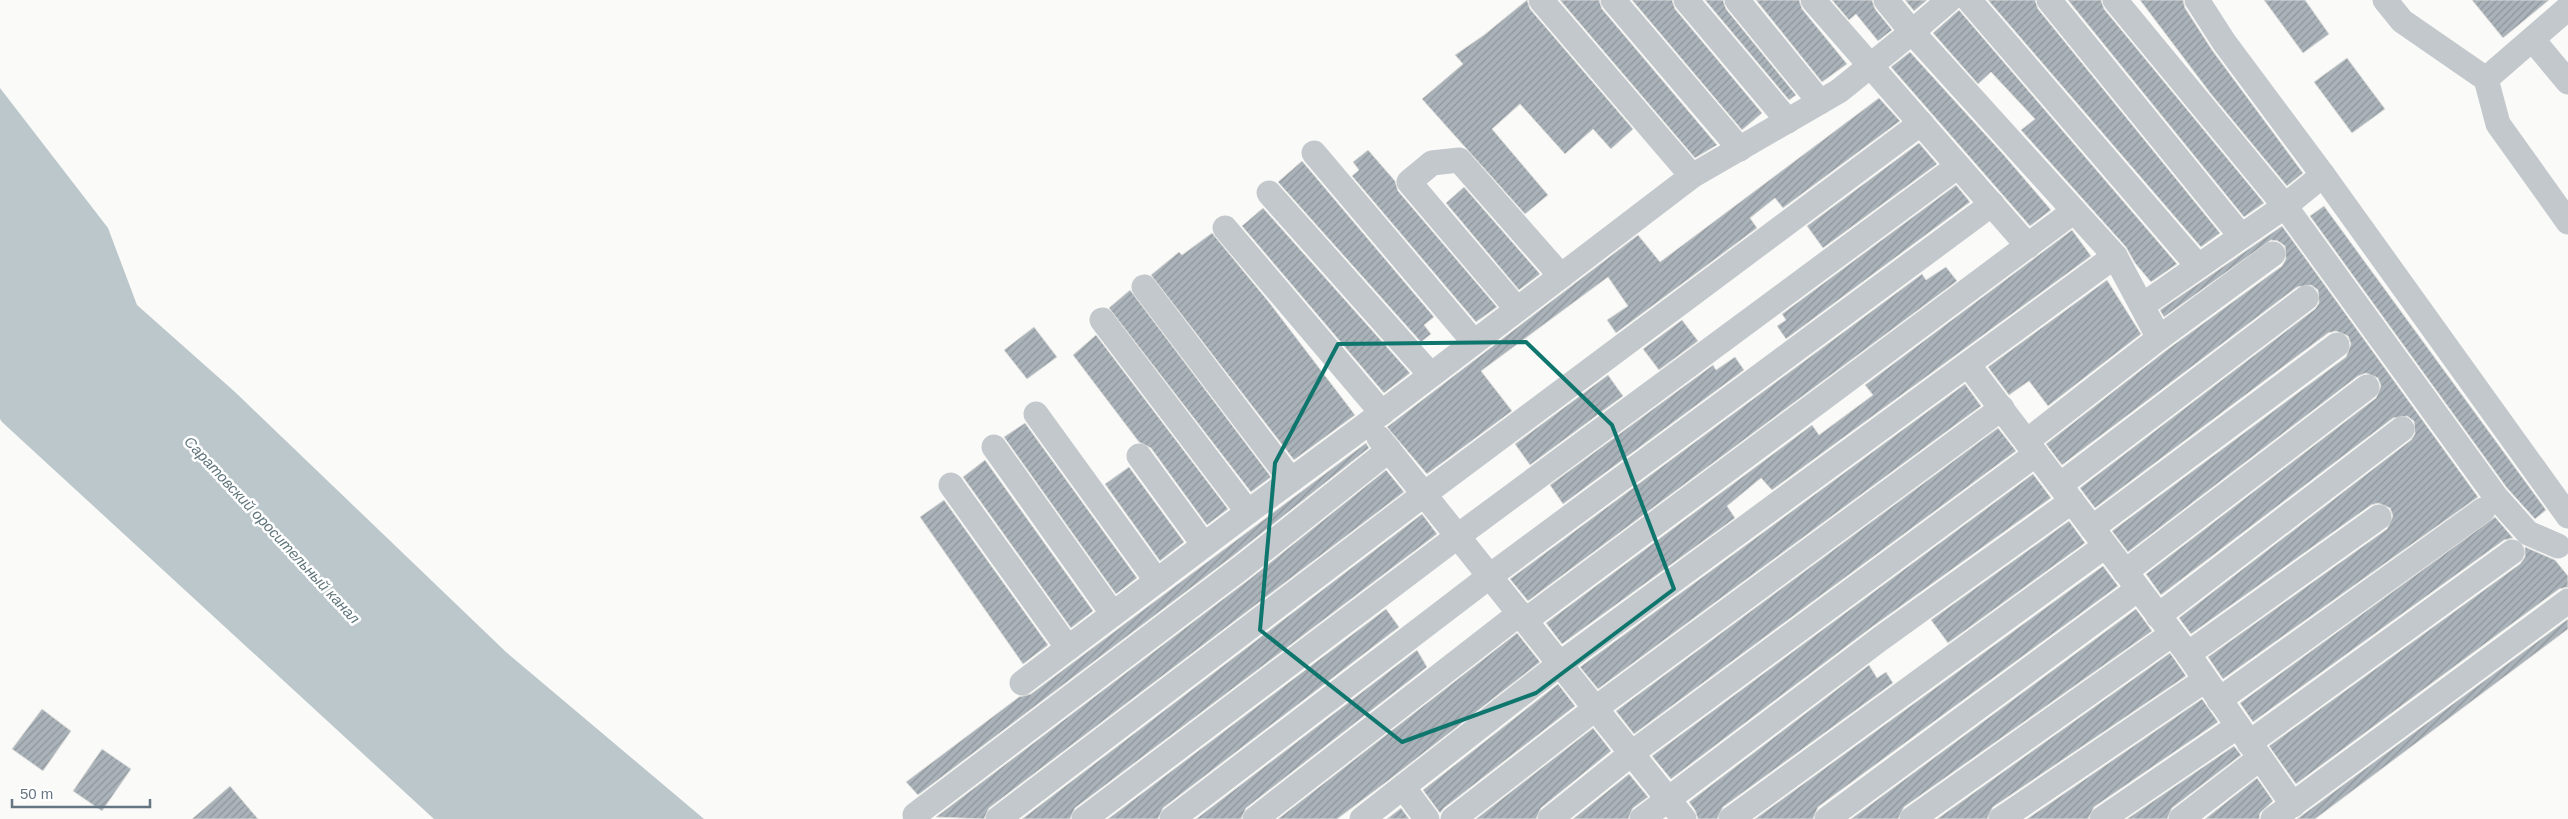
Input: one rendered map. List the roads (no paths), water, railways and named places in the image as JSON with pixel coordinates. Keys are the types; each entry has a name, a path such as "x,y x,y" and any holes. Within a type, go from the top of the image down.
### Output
{"street":[{"path":"1541,0 1692,176"},
{"path":"1613,0 1740,149"},
{"path":"1686,0 1788,121"},
{"path":"1737,0 1820,102"},
{"path":"1813,0 2028,246"},
{"path":"1886,0 1912,32 2115,256 2143,305 2159,338"},
{"path":"1022,682 1375,418 1692,176 1839,91 1950,0"},
{"path":"1969,0 2198,266"},
{"path":"2049,0 2241,236"},
{"path":"2114,0 2284,206 2496,497 2528,533 2563,553 2568,521"},
{"path":"2197,0 2224,42 2323,175 2568,516"},
{"path":"2385,0 2402,21 2486,79 2498,124 2568,222"},
{"path":"2486,79 2568,8"},
{"path":"2533,40 2568,82"},
{"path":"998,819 1424,494 1921,124"},
{"path":"1314,153 1474,342"},
{"path":"1517,309 1409,182 1432,163 1459,160 1561,276"},
{"path":"1084,819 1458,536 1958,166"},
{"path":"2143,305 2284,206 2323,175"},
{"path":"1269,194 1431,375"},
{"path":"1172,819 1490,576 1992,204"},
{"path":"1255,819 1523,616 2074,211"},
{"path":"1225,228 1375,418 1389,450 1684,819"},
{"path":"1550,819 1632,753 2032,447 2159,338 2273,254"},
{"path":"1362,819 1561,663 1969,366 2115,256"},
{"path":"1144,288 1291,480"},
{"path":"1642,819 1880,639 2066,493 2306,298"},
{"path":"1102,320 1248,512"},
{"path":"1731,819 2099,537 2337,345"},
{"path":"1969,366 2188,654 2249,742 2283,812 2568,601"},
{"path":"1827,819 2131,580 2367,387"},
{"path":"1453,819 1596,708 2002,408"},
{"path":"1036,414 1157,581"},
{"path":"1912,819 2165,625 2402,429"},
{"path":"994,447 1113,614"},
{"path":"915,815 1234,572 1389,450"},
{"path":"1139,456 1204,545"},
{"path":"951,485 1068,648"},
{"path":"2220,700 2483,510"},
{"path":"2188,654 2379,517"},
{"path":"2102,819 2249,742 2512,552"},
{"path":"2001,819 2205,680"},
{"path":"2181,819 2249,742"},
{"path":"1403,787 1427,819"}],"water":[{"name":"Саратовский оросительный канал","path":"0,88 108,228 137,305 235,392 506,652 704,819 434,819 2,422 0,419"}]}
